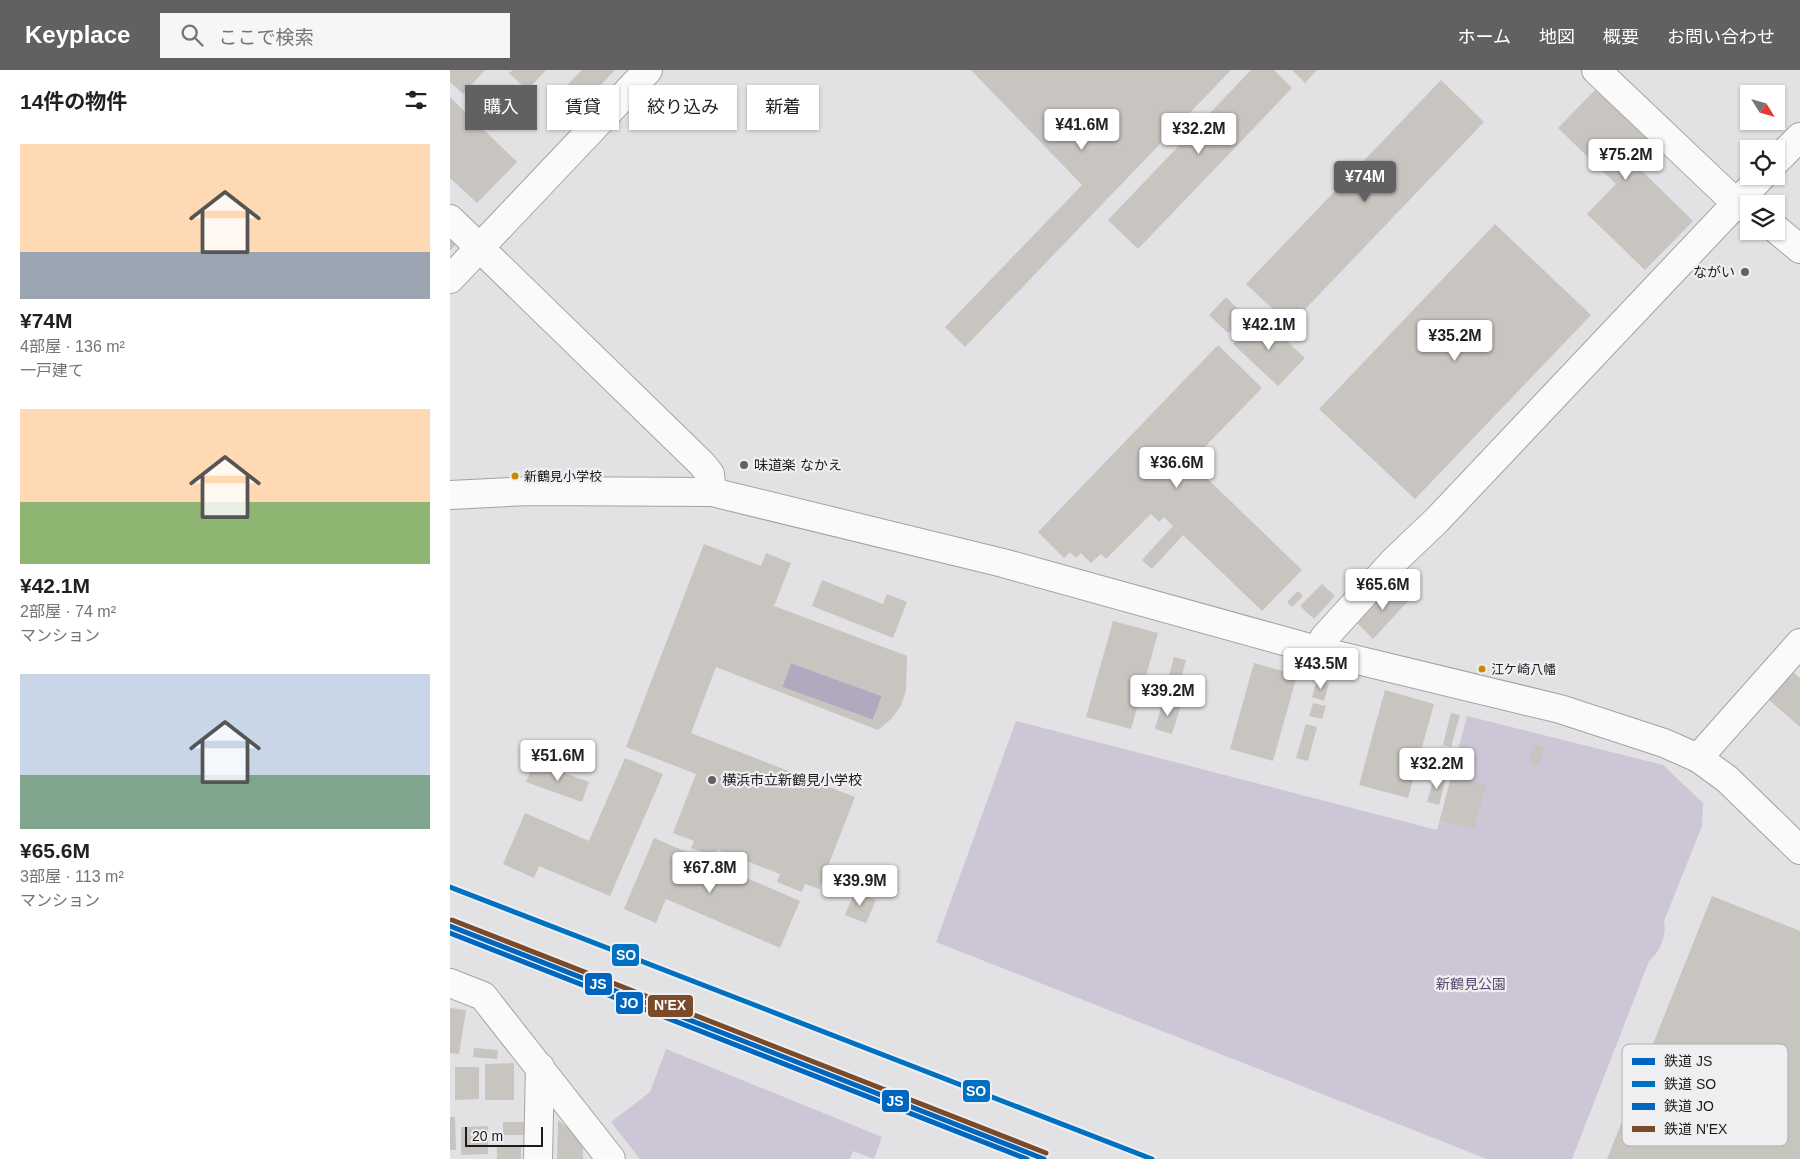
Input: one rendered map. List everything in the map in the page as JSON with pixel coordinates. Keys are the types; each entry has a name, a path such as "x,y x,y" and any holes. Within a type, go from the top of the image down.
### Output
{"street":[{"path":"450,279 648,70"},
{"path":"1596,70 1740,203"},
{"path":"1785,153 1800,137"},
{"path":"1320,651 1324,638 1393,562 1437,520 1740,209"},
{"path":"450,219 702,464 710,474 712,492"},
{"path":"1785,236 1800,248"},
{"path":"450,495 529,491 712,492 1003,563 1320,651 1560,709 1664,743 1698,758 1727,779 1800,850"},
{"path":"1698,758 1800,643"},
{"path":"450,983 483,996 611,1159"},
{"path":"538,1159 540,1068"}],"green space":[{"name":"新鶴見公園","path":"1467,716 1663,765 1703,803 1702,826 1664,921 1662,943 1649,961 1572,1159 1487,1159 936,942 1016,721 1437,830"},
{"path":"666,1049 882,1137 874,1159 853,1151 850,1159 640,1159 611,1122 650,1092"}],"shaded area":[{"path":"791,663 882,696 873,720 782,687"}],"building":[{"path":"450,70 485,70 471,85 465,85 463,94 450,82"},
{"path":"513,70 546,70 532,85 522,85 509,73"},
{"path":"582,70 615,70 601,85 567,85"},
{"path":"971,70 1231,70 965,347 945,327 1082,185"},
{"path":"1251,70 1274,70 1292,88 1138,249 1108,220"},
{"path":"1292,70 1317,70 1305,83"},
{"path":"1441,80 1484,122 1290,325 1246,284"},
{"path":"1596,89 1661,152 1642,171 1693,221 1645,270 1587,214 1616,184 1558,128"},
{"path":"450,97 465,112 465,130 484,130 517,162 477,203 450,178"},
{"path":"1495,224 1591,315 1415,499 1319,409"},
{"path":"450,236 457,243 450,251"},
{"path":"1226,297 1245,316 1228,333 1209,315"},
{"path":"1260,316 1305,358 1278,386 1233,344"},
{"path":"1218,345 1262,388 1190,462 1302,570 1262,611 1183,535 1152,569 1142,560 1173,526 1164,517 1159,522 1151,514 1106,559 1101,554 1091,563 1081,553 1076,558 1070,552 1064,558 1038,532"},
{"path":"704,544 761,566 766,553 791,563 774,606 907,656 906,690 901,706 891,719 878,730 716,667 691,733 855,797 819,889 805,884 802,892 777,882 780,874 718,850 713,856 691,848 694,841 673,833 696,774 626,747","holes":["791,663 882,696 873,720 782,687"]},
{"path":"822,580 883,604 887,594 907,602 893,638 812,606"},
{"path":"1393,583 1410,599 1373,639 1357,623"},
{"path":"1322,584 1335,596 1314,619 1300,606"},
{"path":"1298,591 1303,596 1292,607 1287,602"},
{"path":"1113,621 1158,633 1131,729 1086,717"},
{"path":"1174,657 1186,660 1176,698 1164,694"},
{"path":"1254,663 1297,675 1273,761 1230,749"},
{"path":"1793,672 1800,678 1800,727 1769,700"},
{"path":"1317,680 1329,683 1324,701 1312,697"},
{"path":"1385,690 1434,704 1408,798 1359,785"},
{"path":"1163,700 1181,705 1172,734 1155,729"},
{"path":"1313,703 1326,706 1322,719 1309,716"},
{"path":"1451,713 1460,715 1451,747 1443,745"},
{"path":"1306,724 1317,727 1308,761 1296,758"},
{"path":"1534,744 1544,747 1538,766 1529,763"},
{"path":"1441,753 1453,756 1449,769 1437,766"},
{"path":"625,758 663,774 610,896 539,866 534,878 503,864 525,813 589,841"},
{"path":"534,762 589,782 582,802 526,782"},
{"path":"1435,775 1446,778 1439,805 1427,802"},
{"path":"1452,776 1486,785 1474,829 1440,820"},
{"path":"654,838 800,901 780,948 666,899 656,923 624,909"},
{"path":"855,891 876,900 866,923 845,915"},
{"path":"1712,896 1800,931 1800,1159 1607,1159 1622,1121 1622,1146 1788,1146 1788,1044 1653,1044"},
{"path":"450,1008 466,1010 459,1054 450,1053"},
{"path":"474,1048 498,1050 497,1059 473,1057"},
{"path":"514,1063 514,1100 485,1100 485,1064"},
{"path":"455,1067 479,1067 479,1099 455,1100"},
{"path":"450,1117 455,1117 456,1150 450,1150"},
{"path":"558,1120 583,1141 583,1159 557,1159"},
{"path":"503,1122 525,1122 525,1135 503,1135"},
{"path":"488,1126 488,1154 461,1155 461,1127"},
{"path":"521,1145 521,1159 497,1159 497,1146"}],"rail line":[{"name":"SO","path":"450,887 1152,1159"},
{"name":"N'EX","path":"452,920 1046,1153"},
{"name":"JS","path":"450,926 1044,1159"},
{"name":"JO","path":"450,933 1027,1159"}],"place":[{"name":"ながい","path":"1745,272"},
{"name":"味道楽 なかえ","path":"744,465"},
{"name":"新鶴見小学校","path":"515,476"},
{"name":"江ケ崎八幡","path":"1482,669"},
{"name":"横浜市立新鶴見小学校","path":"712,780"}]}
